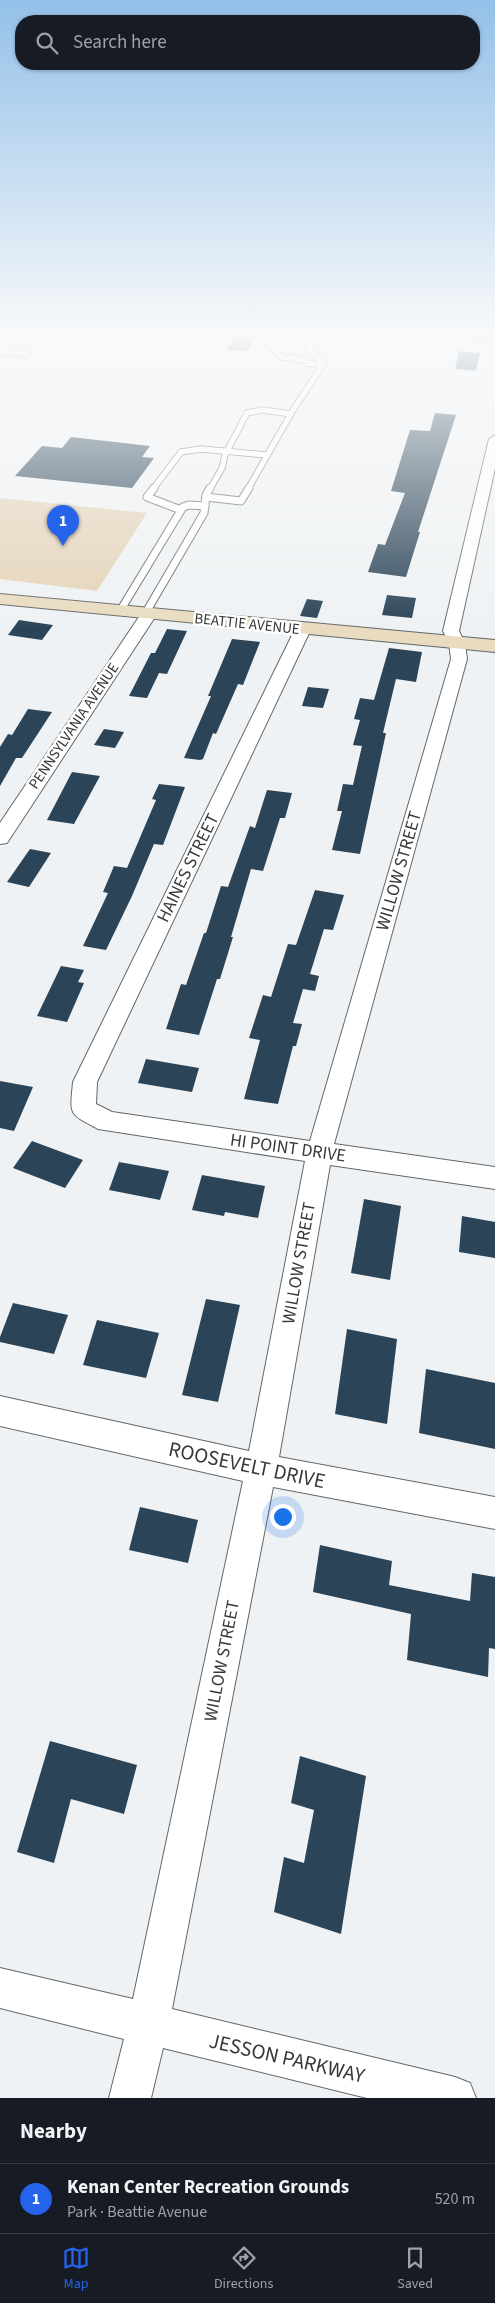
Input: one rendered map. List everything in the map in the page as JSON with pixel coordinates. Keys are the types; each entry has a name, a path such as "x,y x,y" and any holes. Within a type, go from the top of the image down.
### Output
{"street":[{"name":"WILLOW STREET","path":"130,2098 148,2025 261,1469 319,1153 459,660 457,642 451,631 495,440"},
{"name":"BEATTIE AVENUE","path":"1,600 495,646"},
{"name":"PENNSYLVANIA AVENUE","path":"0,838 147,614"},
{"name":"HAINES STREET","path":"83,1109 85,1082 303,629"},
{"name":"HI POINT DRIVE","path":"83,1109 107,1122 495,1178"},
{"name":"ROOSEVELT DRIVE","path":"0,1411 261,1469 495,1513"},
{"name":"JESSON PARKWAY","path":"0,1988 456,2098"}],"lane":[{"path":"147,614 204,513 206,497 222,468 227,451 236,434"},
{"path":"206,497 242,501 280,434"},
{"path":"181,510 147,497 182,452 201,449 268,455"},
{"path":"120,611 181,510 189,505 205,506"}],"shaded area":[{"path":"0,498 147,513 97,591 0,579"}],"building":[{"path":"409,434 450,434 418,532 420,532 406,577 368,572 378,544 385,545 405,493 391,491"},
{"path":"71,437 150,446 142,457 154,458 132,488 15,476 42,446 62,448"},
{"path":"387,595 416,598 412,618 382,615"},
{"path":"307,599 323,601 317,618 300,616"},
{"path":"19,620 53,625 42,640 8,635"},
{"path":"167,629 187,631 167,674 159,673 147,698 129,696 151,653 155,653"},
{"path":"232,639 260,642 243,685 238,684 216,734 213,733 203,759 184,758 211,696 208,696"},
{"path":"389,648 422,652 416,682 396,679 383,733 386,733 360,854 332,850 342,811 337,811 343,784 353,785 362,746 353,745 360,720 354,719 360,698 374,700"},
{"path":"308,687 329,689 323,708 302,706"},
{"path":"28,709 52,712 22,758 16,758 0,786 0,747 8,734 12,735"},
{"path":"104,729 124,732 115,748 94,745"},
{"path":"72,772 100,776 74,824 47,820"},
{"path":"159,784 185,787 163,845 154,844 106,950 83,946 108,893 103,892 114,866 127,868 156,800 152,799"},
{"path":"267,790 292,793 285,818 280,818 263,871 251,869 220,979 217,979 199,1035 166,1029 181,984 186,985 204,933 206,933 221,886 228,887 250,826 255,828"},
{"path":"30,849 51,853 29,887 7,882"},
{"path":"315,890 344,895 333,930 324,929 310,974 319,976 315,991 303,989 293,1023 302,1024 296,1046 293,1046 278,1104 244,1099 260,1040 249,1038 263,995 271,997 288,944 296,945"},
{"path":"61,966 84,970 78,982 84,983 67,1022 37,1016"},
{"path":"146,1059 199,1068 192,1092 138,1083"},
{"path":"0,1081 33,1087 14,1131 0,1128"},
{"path":"32,1141 83,1160 65,1188 13,1168"},
{"path":"119,1162 169,1171 160,1200 109,1190"},
{"path":"202,1175 265,1186 258,1218 225,1212 224,1216 192,1210"},
{"path":"364,1199 401,1206 390,1280 351,1273"},
{"path":"462,1216 495,1222 495,1258 459,1252"},
{"path":"206,1299 240,1305 218,1402 182,1395"},
{"path":"13,1303 68,1315 54,1354 0,1342 0,1337"},
{"path":"97,1320 159,1333 146,1378 83,1365"},
{"path":"347,1329 397,1339 387,1424 335,1414"},
{"path":"426,1369 495,1383 495,1449 419,1433"},
{"path":"140,1507 198,1520 188,1563 129,1550"},
{"path":"320,1545 392,1561 389,1585 470,1601 472,1573 495,1577 495,1649 489,1648 488,1677 407,1660 411,1614 313,1592"},
{"path":"50,1741 137,1765 124,1814 71,1799 54,1863 17,1852"},
{"path":"300,1756 366,1776 341,1934 274,1912 284,1857 304,1863 314,1810 291,1803"}],"place":[{"name":"Kenan Center Recreation Grounds","path":"63,546"}]}
